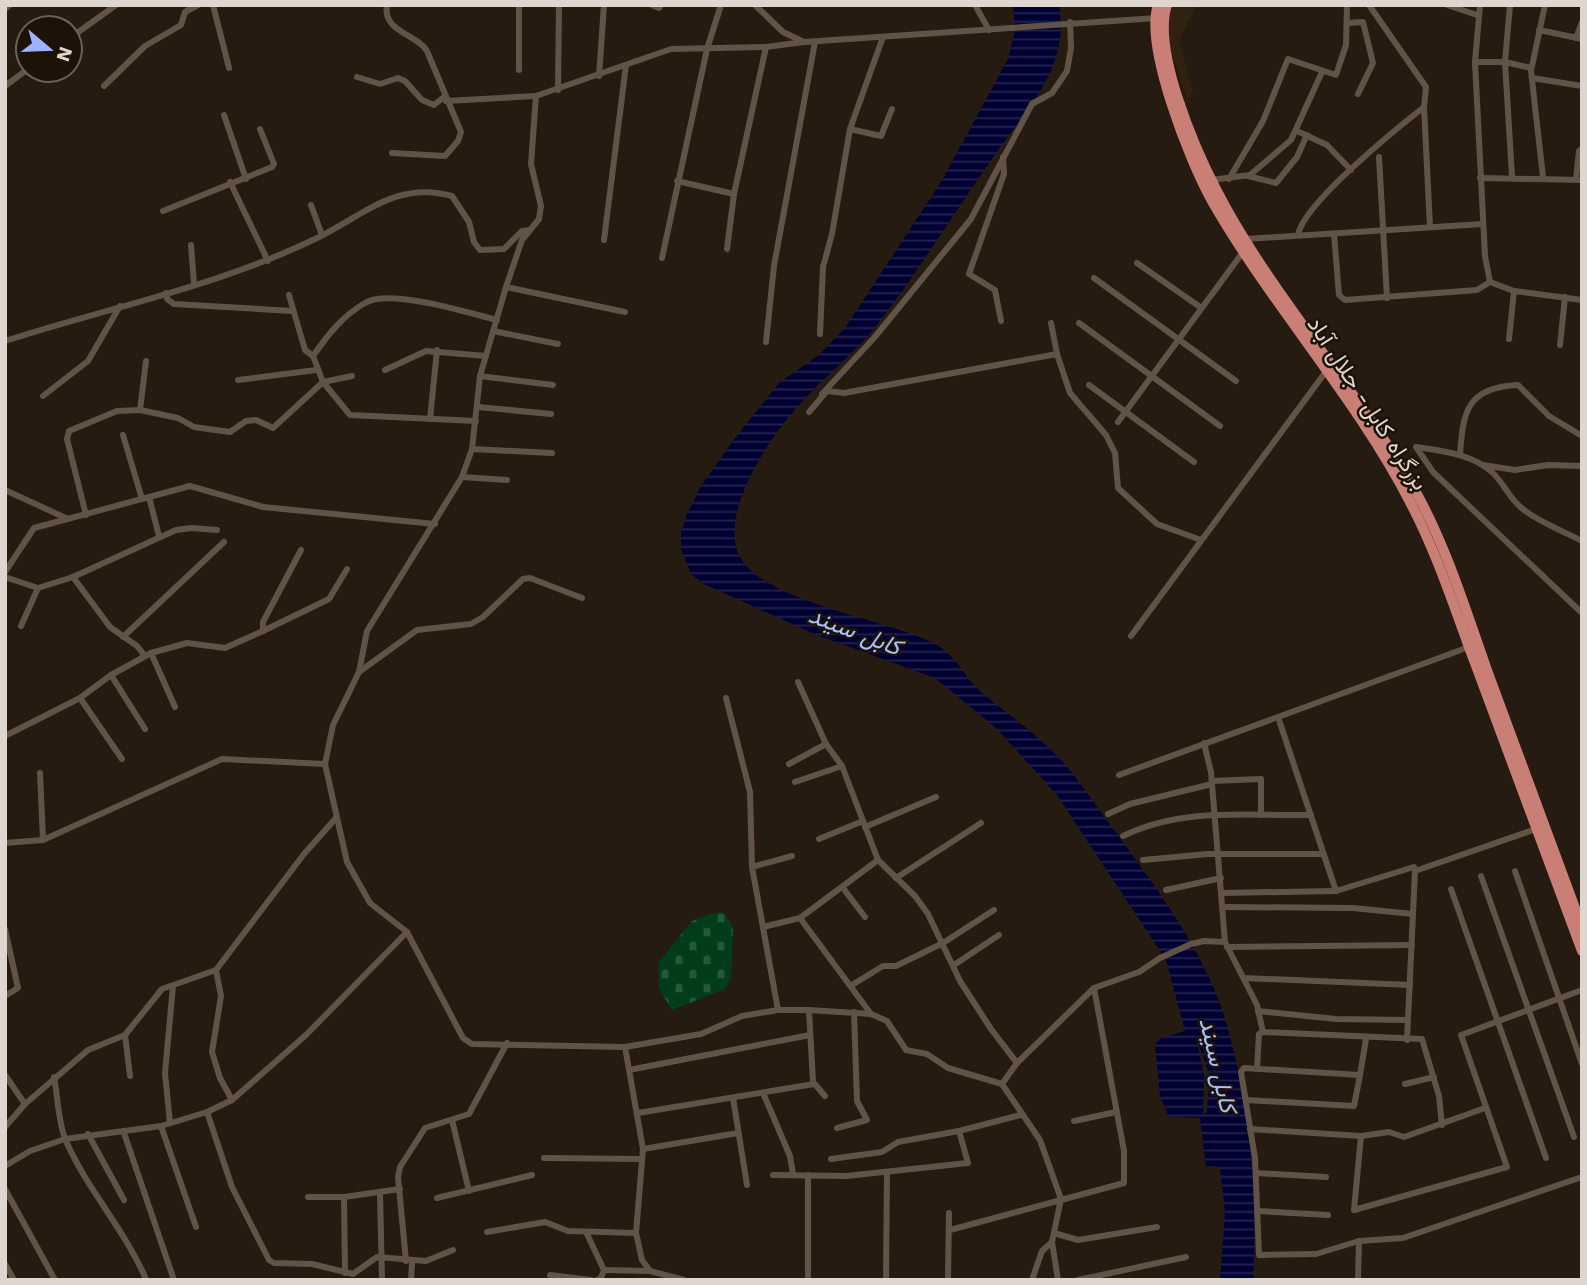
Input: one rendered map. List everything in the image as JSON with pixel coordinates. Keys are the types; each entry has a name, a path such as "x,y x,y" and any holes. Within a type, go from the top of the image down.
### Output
{"highway":[{"name":"بزرگراه کابل- جلال آباد","path":"1158,5 1164,77 1207,192 1243,252 1388,449 1430,520 1582,951"},
{"name":"بزرگراه کابل- جلال آباد","path":"1167,5 1158,18 1164,45 1176,91 1211,180 1245,239 1388,462 1411,504 1582,927"}],"street":[{"path":"5,9 10,5"},
{"path":"84,28 116,5"},
{"path":"104,86 145,46 181,25 185,12 198,5"},
{"path":"213,5 229,68"},
{"path":"387,5 386,11 395,29 421,41 427,51 461,132 451,152 445,156 392,153"},
{"path":"519,5 519,70"},
{"path":"558,90 559,5"},
{"path":"599,76 604,5"},
{"path":"652,5 660,8 661,5"},
{"path":"662,258 707,49 721,5"},
{"path":"755,5 783,32 804,42"},
{"path":"975,5 989,30"},
{"path":"1229,179 1263,121 1287,60 1336,75 1346,45 1347,5"},
{"path":"1369,5 1426,87 1424,107 1430,227"},
{"path":"1447,5 1477,15"},
{"path":"1480,5 1477,15 1475,62 1480,177 1489,282"},
{"path":"1510,5 1505,62 1513,176"},
{"path":"1543,177 1531,68 1545,5"},
{"path":"357,77 380,83 398,78 405,81 422,100 433,105 445,99 536,96 671,49 766,47 1070,22 1158,18"},
{"path":"809,412 890,319 971,219 1032,104 1052,93 1067,71 1071,48 1070,22"},
{"path":"1347,23 1363,22 1373,60 1357,94"},
{"path":"1539,30 1579,38 1582,22"},
{"path":"820,334 823,267 832,234 850,129 883,37"},
{"path":"766,342 774,265 815,42"},
{"path":"727,249 734,194 766,47"},
{"path":"1475,62 1505,62 1531,68"},
{"path":"604,240 626,65"},
{"path":"1248,176 1292,140 1322,72"},
{"path":"1532,78 1582,86"},
{"path":"536,96 531,164 541,206 539,219 522,240 506,287 480,376 476,421 462,477 367,631 359,672 333,725 325,764 347,862 370,903 407,932 463,1038 472,1044 625,1047 701,1034 743,1016 778,1010 854,1012 871,1014 887,1021 906,1050 927,1054 948,1068 1002,1084 1020,1115 1040,1140 1061,1199 1052,1242 1058,1280"},
{"path":"1298,235 1305,217 1351,170 1424,107"},
{"path":"850,129 881,136 892,110"},
{"path":"224,115 246,179"},
{"path":"163,211 273,166 260,129"},
{"path":"1297,131 1327,145 1351,170"},
{"path":"1211,180 1248,176 1276,183 1297,157 1307,135"},
{"path":"1480,177 1579,179 1581,150"},
{"path":"1000,321 995,290 969,275 1004,174 1003,157"},
{"path":"1379,157 1381,231 1387,298"},
{"path":"677,181 734,194"},
{"path":"230,183 268,261"},
{"path":"5,341 268,261 322,235 378,203 408,192 452,196 469,222 474,242 481,250 504,249 515,235 530,230"},
{"path":"311,205 322,235"},
{"path":"1245,239 1483,224"},
{"path":"1334,234 1340,298 1353,301 1478,290 1489,282"},
{"path":"191,245 194,284"},
{"path":"1118,422 1243,252"},
{"path":"1137,263 1200,307"},
{"path":"1094,278 1236,381"},
{"path":"1489,282 1514,291 1582,300"},
{"path":"506,287 625,312"},
{"path":"1508,340 1514,291"},
{"path":"166,293 167,299 174,304 292,311"},
{"path":"289,295 305,350 313,356 316,370 323,382 350,415 476,421"},
{"path":"1560,345 1565,298"},
{"path":"313,356 326,334 366,301 399,299 497,320"},
{"path":"43,396 88,361 120,306"},
{"path":"1051,323 1057,354 1070,393 1107,435 1115,453 1118,488 1157,524 1202,540"},
{"path":"1079,323 1220,426"},
{"path":"494,331 558,344"},
{"path":"385,370 426,351 437,349 486,356"},
{"path":"430,419 437,349"},
{"path":"822,394 832,390 844,393 1057,354"},
{"path":"141,410 146,361"},
{"path":"1131,636 1329,369"},
{"path":"238,380 316,370"},
{"path":"86,515 66,435 68,431 117,411 141,410 178,418 194,427 230,432 246,421 256,420 273,428 323,382 352,376"},
{"path":"480,376 554,385"},
{"path":"1088,385 1194,462"},
{"path":"1460,455 1463,417 1473,401 1500,386 1518,385 1549,416 1582,436"},
{"path":"478,407 551,414"},
{"path":"123,435 159,536"},
{"path":"1582,466 1548,465 1515,470 1483,465 1460,455 1416,447 1433,472 1582,612"},
{"path":"471,449 552,453"},
{"path":"1483,465 1495,475 1507,495 1525,512 1582,541"},
{"path":"462,477 506,480"},
{"path":"5,572 34,528 190,486 263,507 435,524"},
{"path":"5,490 68,519"},
{"path":"5,577 38,588 73,577 144,547 159,536 192,527 217,530"},
{"path":"123,636 224,542"},
{"path":"263,631 263,622 301,550"},
{"path":"5,557 13,561"},
{"path":"5,736 80,698 111,675 148,655 187,643 225,648 329,599 347,569"},
{"path":"73,577 110,627 148,655 175,708"},
{"path":"359,672 417,630 471,624 523,579 530,578 582,598"},
{"path":"21,626 38,588"},
{"path":"1119,775 1469,647"},
{"path":"111,675 145,729"},
{"path":"798,682 826,744 842,766 878,860 915,896 991,1029 1017,1063"},
{"path":"80,698 122,759"},
{"path":"726,698 750,792 752,867 778,1010"},
{"path":"1278,717 1336,891"},
{"path":"1204,743 1212,782 1226,944 1258,1011 1263,1032"},
{"path":"789,764 826,744"},
{"path":"5,843 43,840 222,759 325,764"},
{"path":"795,782 842,766"},
{"path":"40,773 43,840"},
{"path":"1108,814 1129,804 1212,782 1261,779 1261,815"},
{"path":"819,839 936,797"},
{"path":"1123,836 1168,819 1215,814 1311,815"},
{"path":"6,1126 54,1077 88,1050 125,1035 162,989 216,970 304,854 336,818"},
{"path":"895,878 981,823"},
{"path":"1222,893 1336,891 1414,867 1415,870 1540,827"},
{"path":"1143,860 1218,854 1323,854"},
{"path":"752,867 792,856"},
{"path":"763,927 800,918 878,860"},
{"path":"1407,1040 1415,870"},
{"path":"1515,871 1582,1064"},
{"path":"1481,876 1574,1137"},
{"path":"1166,890 1221,878"},
{"path":"843,888 865,917"},
{"path":"1451,889 1546,1158"},
{"path":"1223,907 1353,908 1413,914"},
{"path":"852,985 883,966 897,966 943,943 994,910"},
{"path":"800,918 871,1014"},
{"path":"5,929 18,988 5,996"},
{"path":"5,1166 30,1151 65,1139 161,1126 207,1112 232,1100 306,1035 407,932"},
{"path":"954,965 999,935"},
{"path":"1002,1084 1017,1063 1094,988 1139,972 1160,958 1191,944 1204,941 1226,944 1412,946"},
{"path":"216,970 220,996 212,1052 220,1078 232,1100"},
{"path":"1244,978 1410,985"},
{"path":"170,1123 165,1073 173,986"},
{"path":"950,1230 1124,1183 1124,1151 1094,988"},
{"path":"1361,1136 1354,1210 1507,1167 1461,1035 1582,989"},
{"path":"809,1010 814,1084 825,1096"},
{"path":"1258,1011 1336,1019 1407,1020"},
{"path":"838,1128 867,1120 857,1101 854,1012"},
{"path":"1257,1069 1259,1034 1263,1032 1366,1039 1422,1039 1434,1077 1442,1125"},
{"path":"125,1035 130,1076"},
{"path":"629,1070 810,1035"},
{"path":"1246,1100 1354,1106 1366,1039"},
{"path":"411,1280 398,1171 421,1131 469,1114 508,1043"},
{"path":"625,1047 643,1149 636,1233 642,1260 650,1271"},
{"path":"1360,1075 1242,1069 1256,1173 1259,1255 1316,1254 1359,1241 1403,1238 1582,1177"},
{"path":"5,1075 25,1104"},
{"path":"54,1077 65,1139 117,1232 133,1251 145,1277"},
{"path":"1405,1084 1434,1077"},
{"path":"638,1113 814,1084"},
{"path":"763,1093 790,1156 793,1174"},
{"path":"733,1098 747,1185"},
{"path":"1250,1129 1361,1136 1389,1132 1404,1137 1485,1108"},
{"path":"207,1112 232,1187 269,1260 274,1263 312,1264 353,1275 383,1256 409,1262 426,1261 453,1250"},
{"path":"1074,1121 1116,1112"},
{"path":"831,1159 882,1152 898,1142 959,1131 1020,1115"},
{"path":"452,1120 469,1191"},
{"path":"161,1126 196,1227"},
{"path":"773,1175 808,1175 816,1178 968,1163 959,1131"},
{"path":"124,1133 174,1280"},
{"path":"643,1149 738,1133"},
{"path":"88,1134 124,1200"},
{"path":"544,1157 642,1159"},
{"path":"886,1280 887,1172"},
{"path":"1256,1173 1326,1177"},
{"path":"437,1198 532,1175"},
{"path":"808,1175 808,1280"},
{"path":"5,1189 55,1280"},
{"path":"308,1196 344,1197 400,1189"},
{"path":"380,1192 382,1280"},
{"path":"344,1197 345,1273"},
{"path":"1258,1211 1328,1215"},
{"path":"948,1280 949,1213"},
{"path":"488,1232 545,1223 568,1231 636,1233"},
{"path":"1054,1233 1079,1240 1157,1227"},
{"path":"586,1232 604,1269 601,1278 597,1280"},
{"path":"1358,1280 1359,1241"},
{"path":"1032,1280 1042,1251 1052,1242"},
{"path":"1078,1280 1186,1257"},
{"path":"5,1264 14,1280"},
{"path":"604,1269 650,1271 684,1280"},
{"path":"550,1275 591,1280"}],"shaded area":[{"path":"1170,5 1196,5 1179,40 1193,93 1187,98 1168,42"}],"green space":[{"path":"713,913 724,913 733,927 731,979 725,989 672,1010 659,988 658,963 692,921"}],"water":[{"name":"کابل سيند","path":"1013,5 1059,5 1061,28 1058,48 1043,86 873,330 799,405 763,453 743,493 737,513 734,532 737,550 748,568 769,583 795,596 916,636 944,650 981,692 1062,761 1140,866 1175,916 1205,968 1226,1022 1241,1085 1250,1150 1254,1215 1253,1280 1220,1280 1225,1212 1220,1167 1206,1166 1200,1118 1169,1117 1160,1097 1155,1044 1160,1039 1185,1031 1166,960 1057,795 996,728 935,678 814,634 704,584 691,574 681,549 681,533 687,514 701,486 735,438 780,382 819,355 845,328 941,182 1008,59 1015,30","holes":["1197,1041 1209,1073 1207,1112 1203,1115 1204,1075"]}]}
